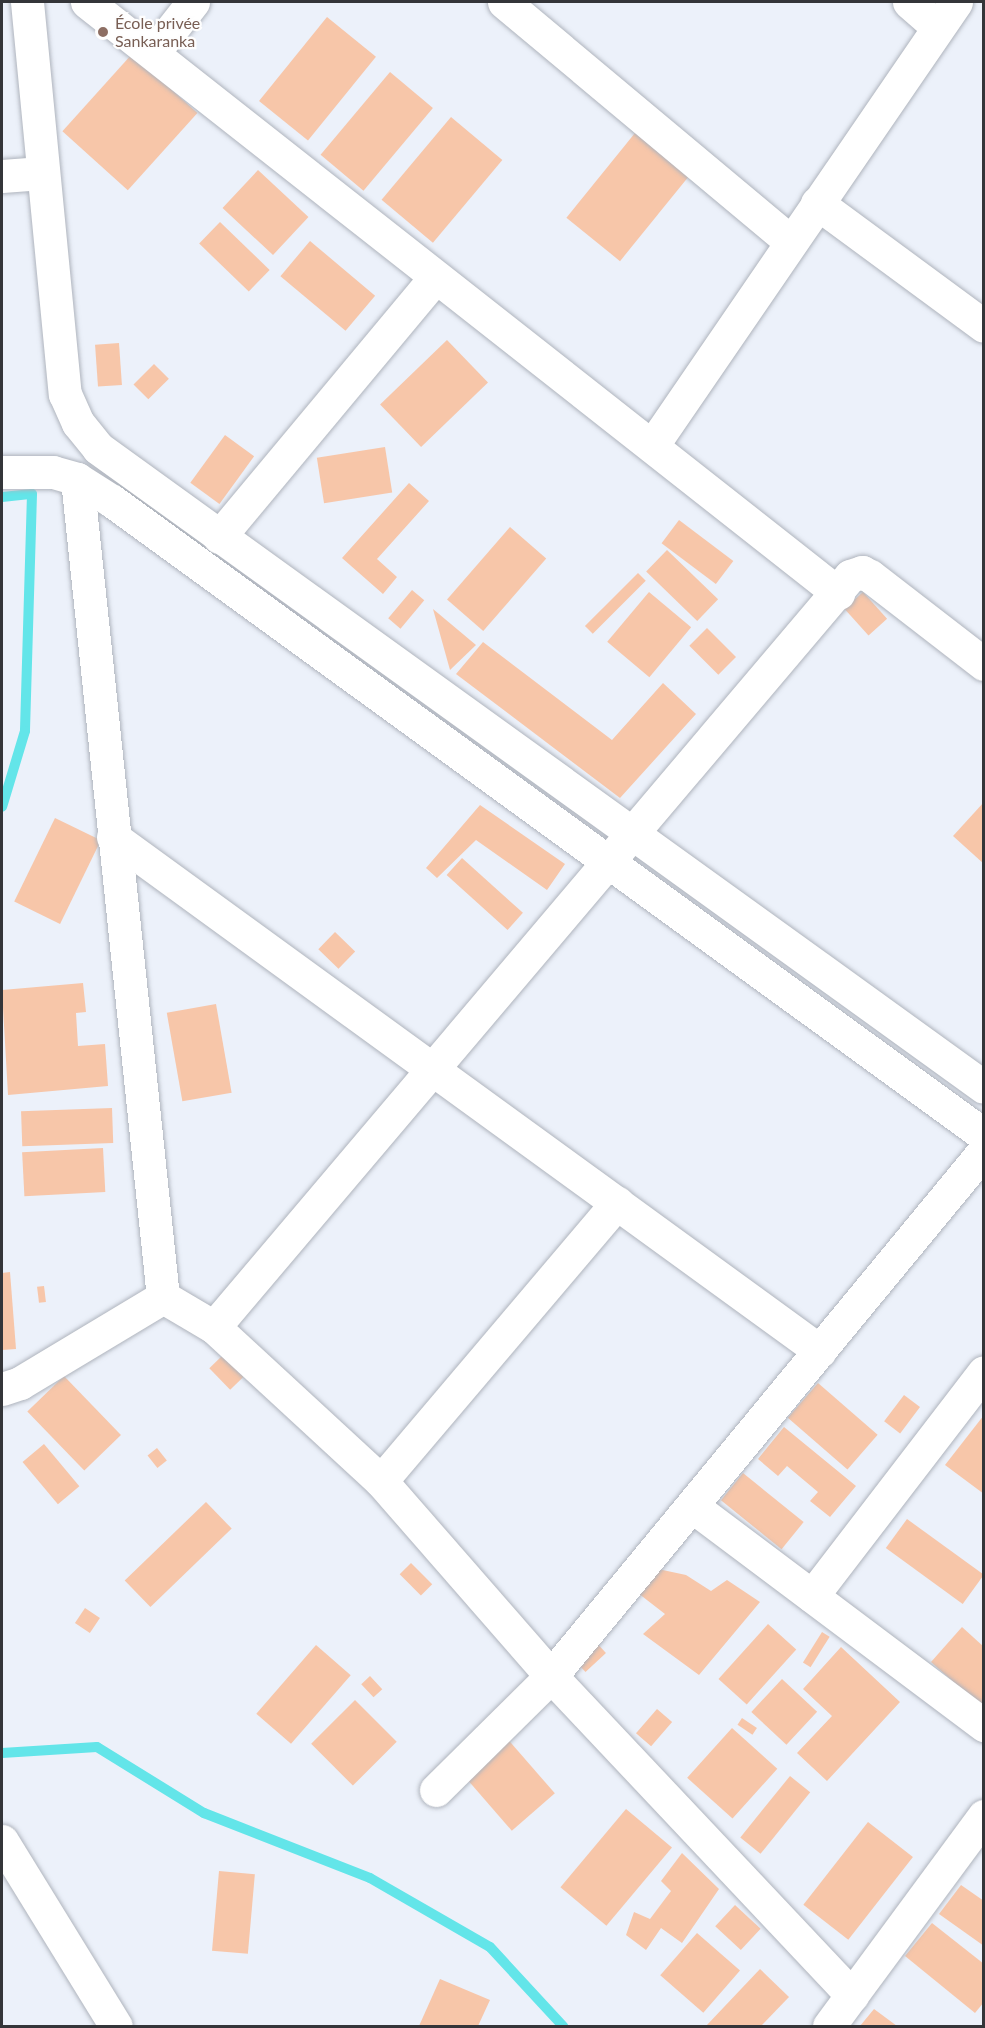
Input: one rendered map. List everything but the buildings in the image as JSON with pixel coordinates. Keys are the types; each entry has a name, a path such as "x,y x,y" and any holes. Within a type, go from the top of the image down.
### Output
{"street":[{"path":"27,2 65,394 78,423 98,448 984,1088"},
{"path":"87,2 838,593"},
{"path":"153,53 193,2"},
{"path":"504,2 791,242"},
{"path":"652,446 947,14 909,2"},
{"path":"2,177 42,173"},
{"path":"817,203 984,326"},
{"path":"219,537 435,278"},
{"path":"2,472 53,472 77,479 984,1135"},
{"path":"77,479 163,1298"},
{"path":"214,1327 838,593 850,576 862,572 870,576 984,664"},
{"path":"113,837 820,1351"},
{"path":"436,1790 551,1676 984,1151"},
{"path":"381,1481 617,1203"},
{"path":"163,1298 214,1327 381,1481 551,1676 852,1995"},
{"path":"2,1389 20,1383 163,1298"},
{"path":"812,1596 984,1372"},
{"path":"692,1506 984,1725"},
{"path":"829,2026 984,1816"},
{"path":"2,1841 116,2026"}],"waterway":[{"path":"2,497 32,494 25,731 2,807"},
{"path":"2,1753 97,1747 204,1813 370,1878 490,1947 563,2026"}],"place":[{"name":"École privée Sankaranka","path":"103,32"}]}
